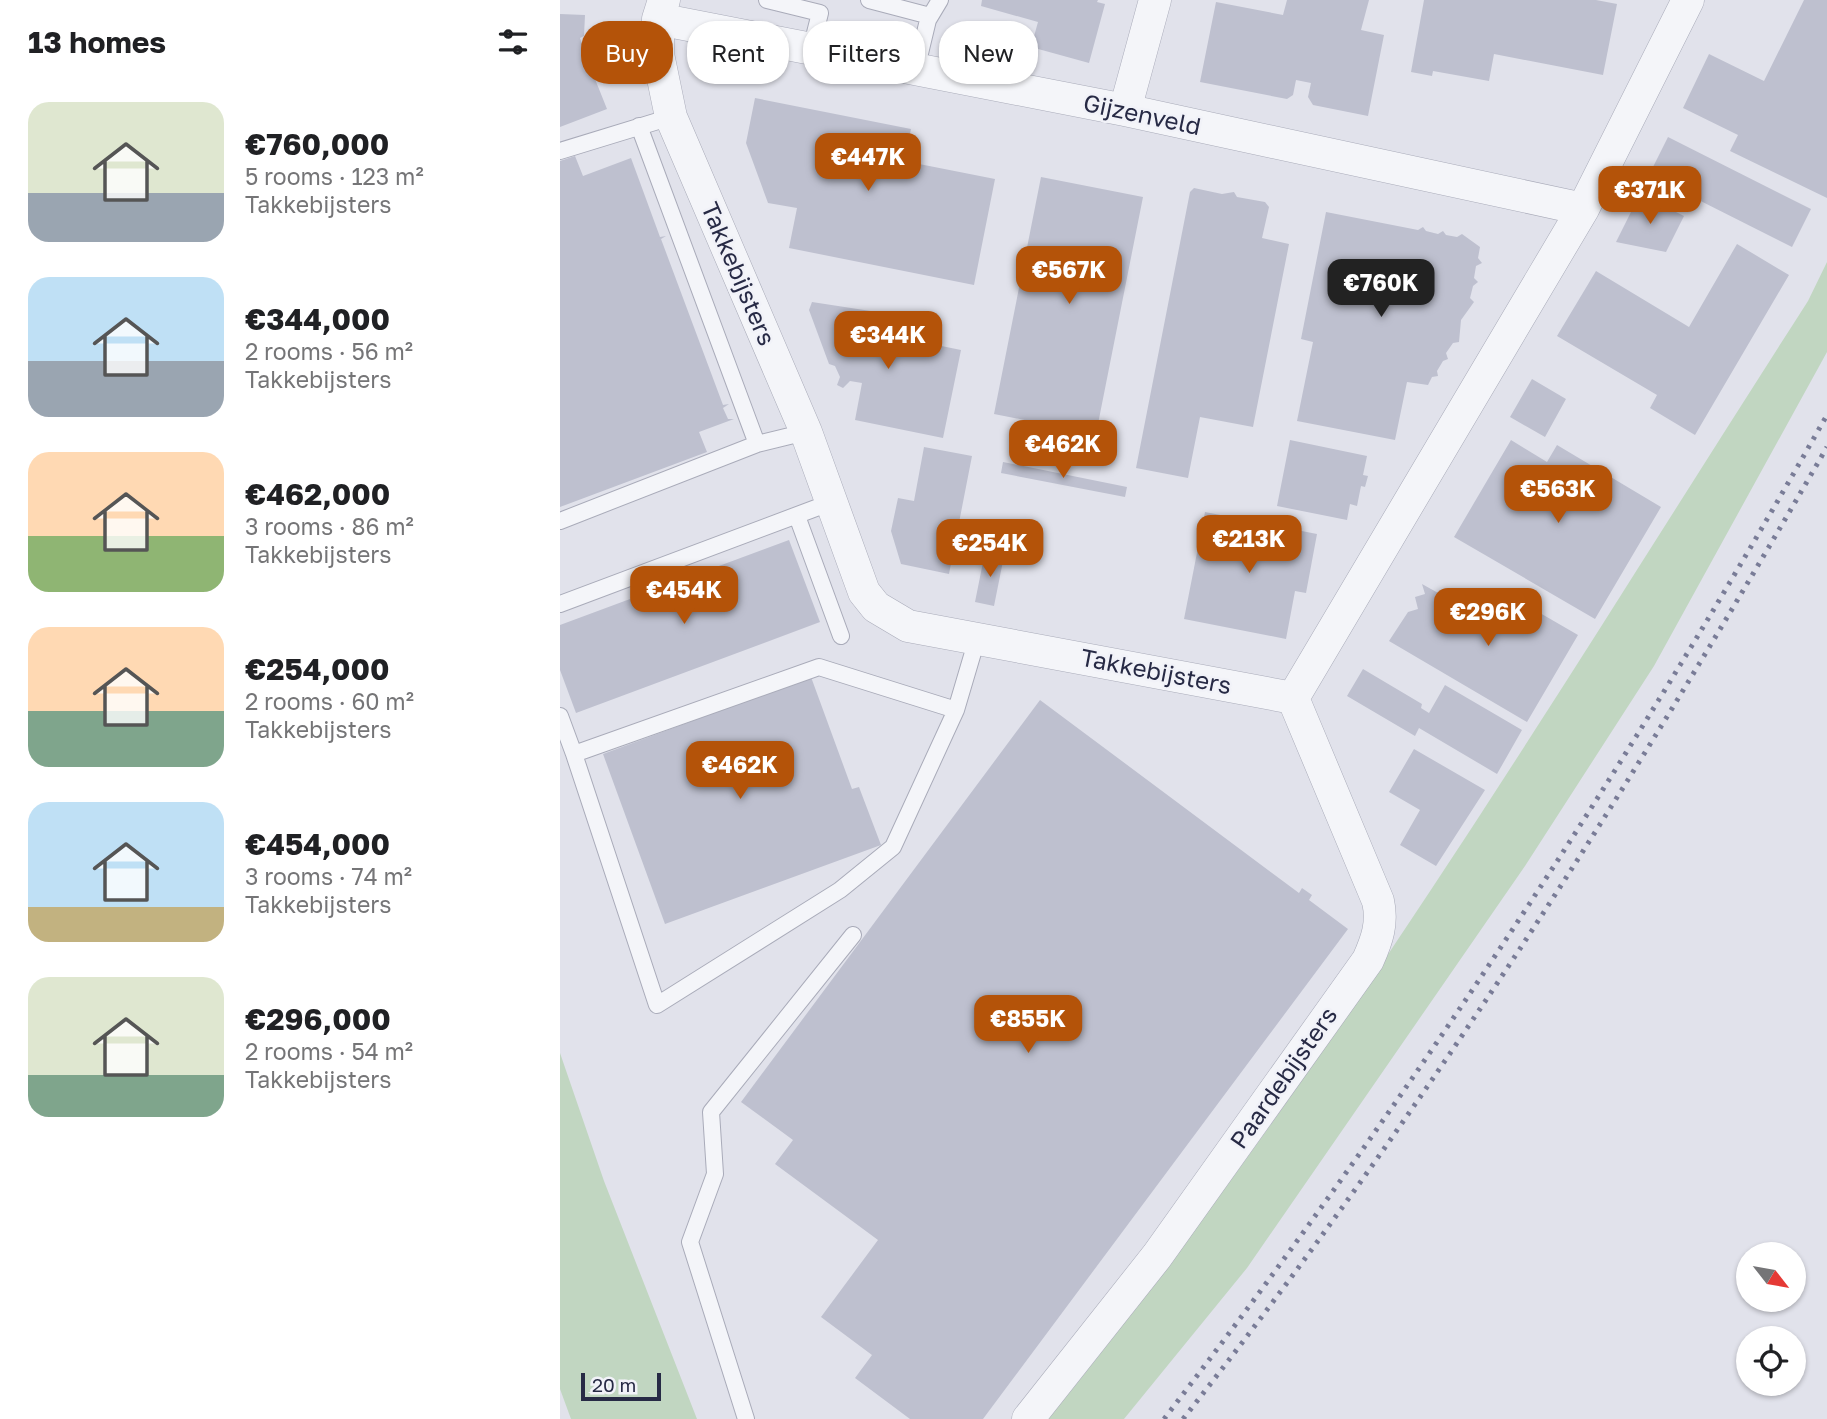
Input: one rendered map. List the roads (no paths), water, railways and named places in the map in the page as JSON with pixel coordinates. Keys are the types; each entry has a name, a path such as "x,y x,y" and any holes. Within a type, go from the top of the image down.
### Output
{"street":[{"path":"1125,110 1156,0"},
{"path":"1293,698 1583,209 1688,0"},
{"name":"Gijzenveld","path":"661,9 803,47"},
{"name":"Takkebijsters","path":"661,9 658,54 671,117 806,432 864,592 876,607 908,626 1293,698"},
{"name":"Gijzenveld","path":"925,71 1125,110 1583,209"},
{"name":"Paardebijsters","path":"1028,1419 1157,1256 1368,960 1375,943 1380,927 1378,901 1293,698"}],"lane":[{"path":"767,0 820,13 818,21"},
{"path":"869,0 930,16"},
{"path":"925,35 930,16 940,0"},
{"path":"560,151 671,117"},
{"path":"639,126 757,444"},
{"path":"560,521 757,444 806,432"},
{"path":"560,604 831,502"},
{"path":"797,516 841,636"},
{"path":"560,716 657,1005 840,890 893,847 956,710 977,639"},
{"path":"574,754 819,667 956,710"},
{"path":"746,1419 690,1242 715,1174 711,1112 853,934"}],"railway":[{"path":"1164,1419 1343,1176 1513,929 1674,675 1827,415"},
{"path":"1183,1419 1358,1185 1523,945 1678,698 1827,447"}]}
